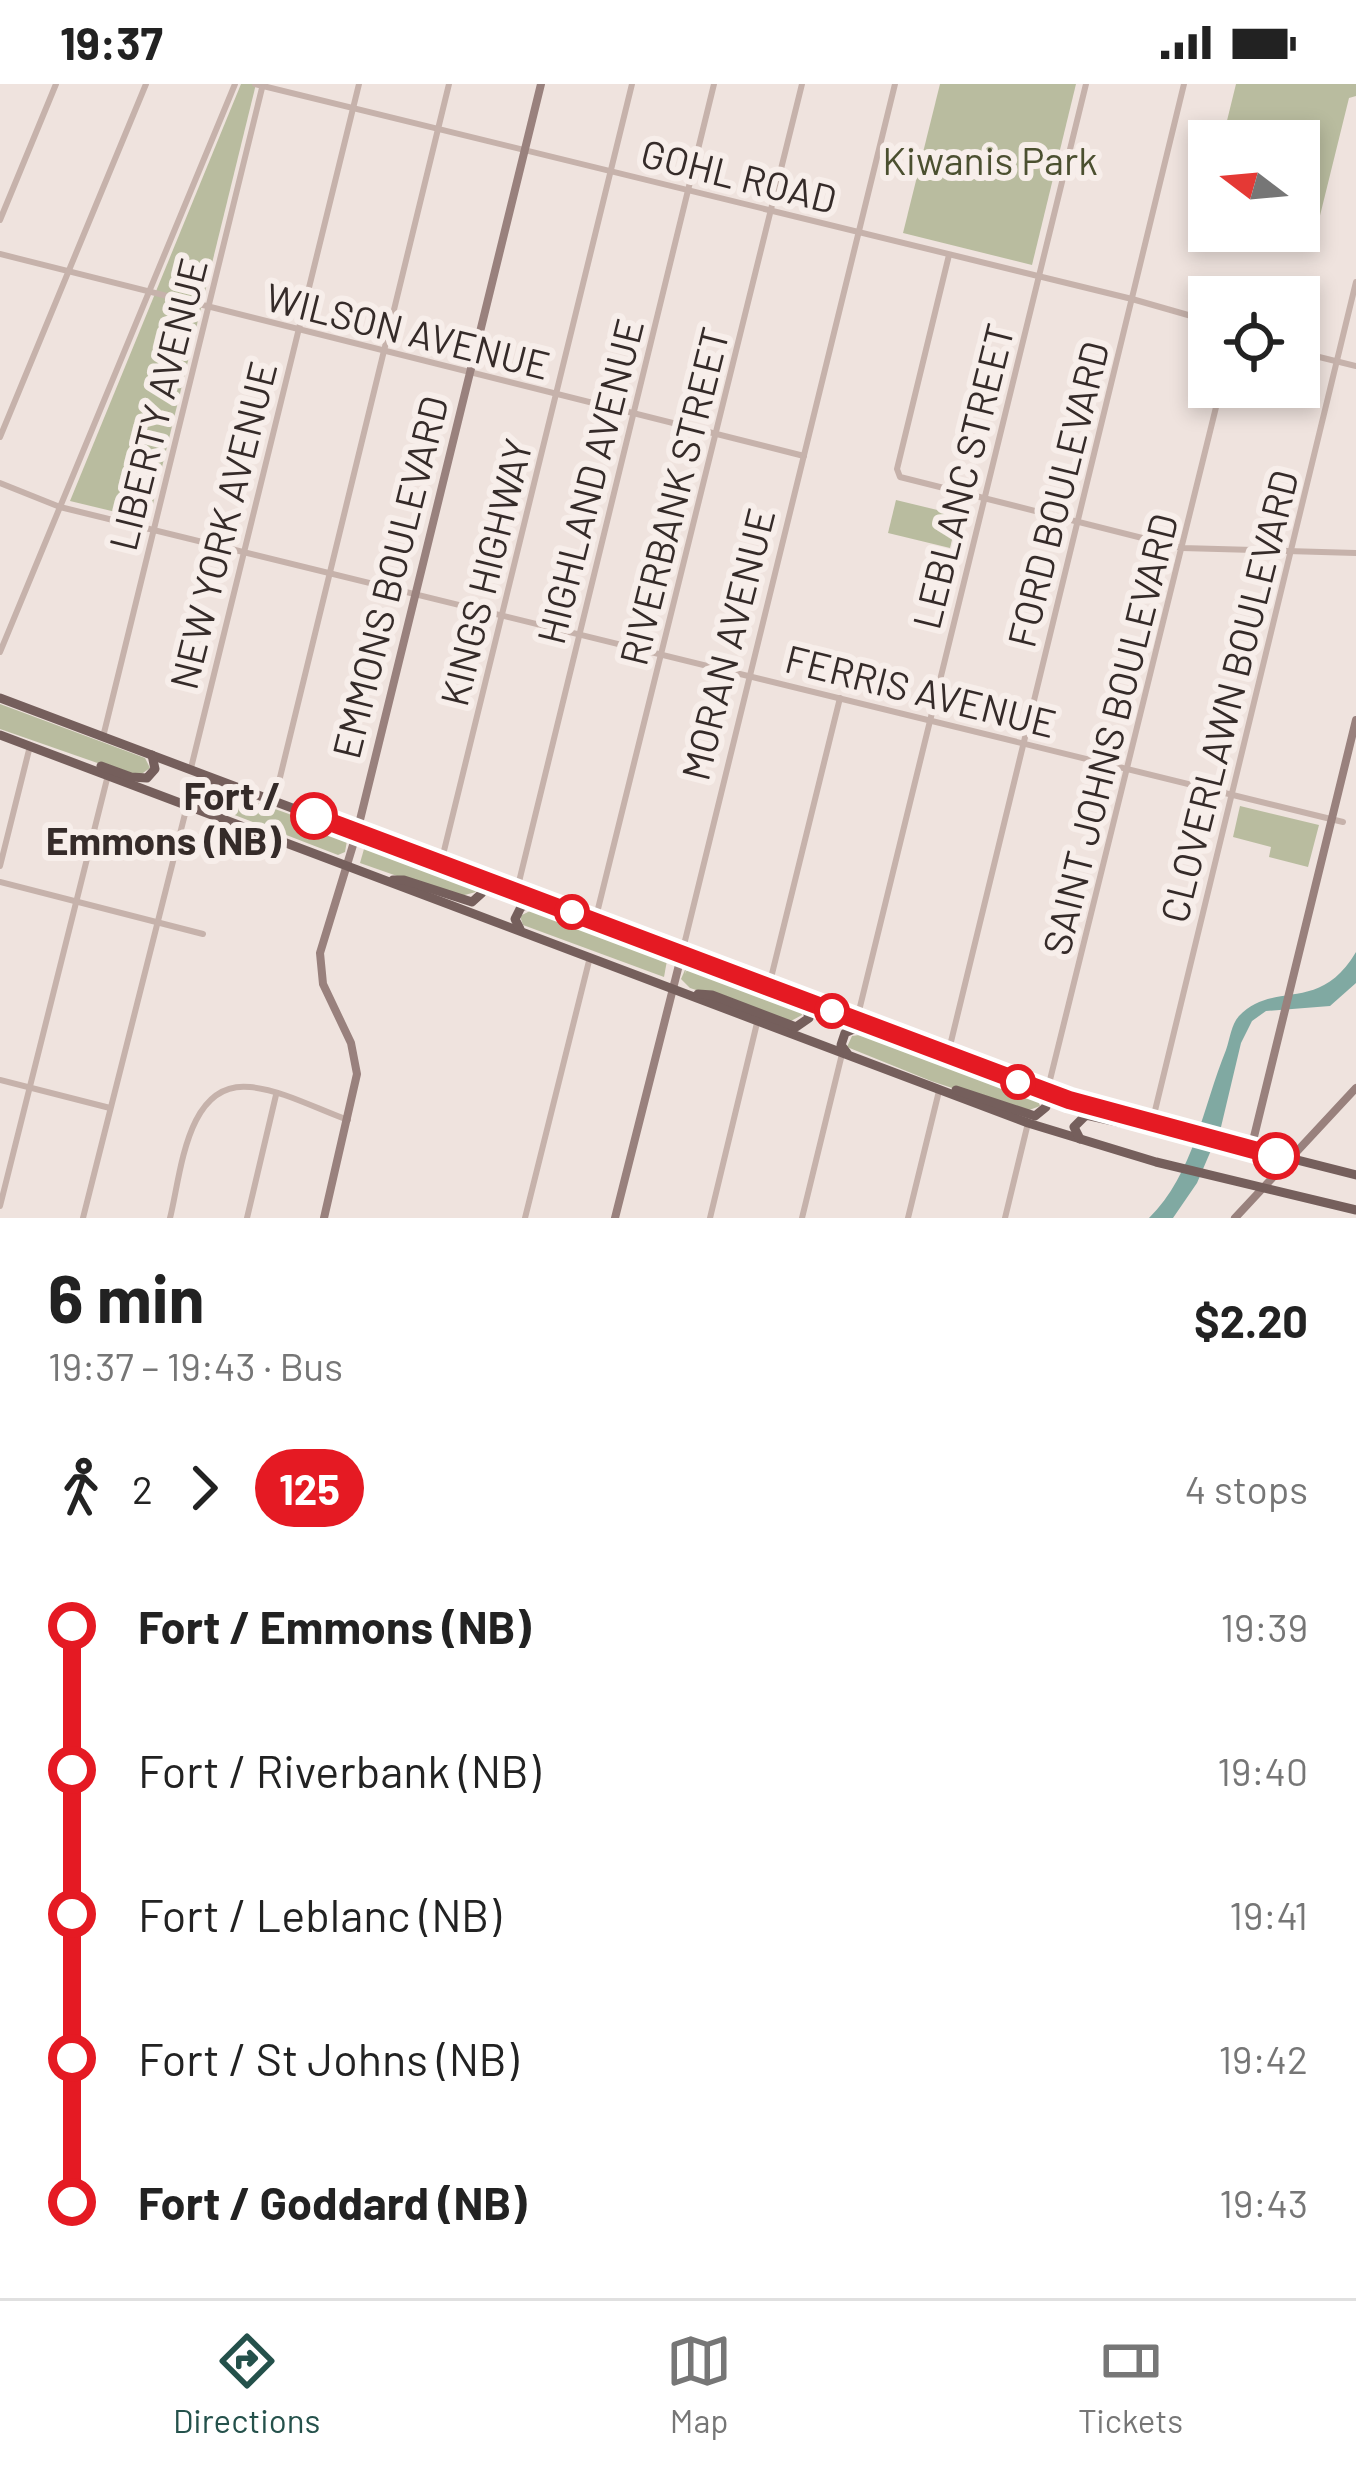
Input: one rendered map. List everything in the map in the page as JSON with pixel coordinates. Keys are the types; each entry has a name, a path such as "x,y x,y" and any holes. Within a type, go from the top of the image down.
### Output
{"main road":[{"path":"0,698 947,1057 1152,1123 1356,1175"},
{"path":"0,735 1084,1143 1356,1206"},
{"path":"44,751 63,752 141,779 155,769 152,755"},
{"path":"187,806 187,792 198,782 275,803"},
{"path":"388,881 404,880 472,902 482,893 478,877"},
{"path":"517,928 517,911 528,904 592,925 601,923"},
{"path":"686,993 712,995 796,1028 804,1026 811,1013 801,999"},
{"path":"854,1058 841,1045 843,1036 854,1029 939,1059 947,1057"},
{"path":"916,1082 951,1088 1035,1116 1044,1110 1048,1092"},
{"path":"1084,1143 1074,1129 1087,1114 1158,1131 1164,1126"}],"street":[{"path":"0,220 56,84"},
{"path":"0,437 146,84"},
{"path":"0,652 235,84"},
{"name":"NEW YORK AVENUE","path":"190,770 359,84"},
{"path":"275,803 449,84"},
{"name":"EMMONS BOULEVARD","path":"324,1218 356,1086 356,1061 323,983 322,940 357,832 542,84"},
{"name":"KINGS HIGHWAY","path":"441,863 632,84"},
{"name":"HIGHLAND AVENUE","path":"516,892 714,84"},
{"name":"RIVERBANK STREET","path":"601,923 802,84"},
{"name":"MORAN AVENUE","path":"615,1218 895,84"},
{"name":"LEBLANC STREET","path":"856,1021 1086,84"},
{"name":"FORD BOULEVARD","path":"947,1057 1184,84"},
{"name":"GOHL ROAD","path":"260,85 1188,315"},
{"name":"LIBERTY AVENUE","path":"103,736 260,85"},
{"name":"WILSON AVENUE","path":"0,254 804,456"},
{"path":"949,255 898,476 1182,548 1356,554"},
{"name":"CLOVERLAWN BOULEVARD","path":"1152,1123 1356,282"},
{"path":"1320,358 1356,366"},
{"name":"SAINT JOHNS BOULEVARD","path":"1048,1092 1216,408"},
{"name":"FERRIS AVENUE","path":"0,483 60,507 1343,822"},
{"path":"769,987 840,698"},
{"path":"1251,1149 1356,720"},
{"path":"0,866 30,746"},
{"path":"0,1205 108,775"},
{"path":"82,1218 187,806"},
{"path":"0,882 203,934"},
{"path":"525,1218 590,957"},
{"path":"710,1217 758,1020"},
{"path":"802,1218 842,1054"},
{"path":"0,1080 110,1108"},
{"path":"170,1218 196,1119 218,1093 238,1087 348,1120"},
{"path":"1235,1218 1356,1089"},
{"path":"908,1218 939,1091"},
{"path":"247,1218 276,1095"},
{"path":"1005,1218 1028,1123"}],"green space":[{"path":"241,84 256,84 149,520 70,501"},
{"name":"Kiwanis Park","path":"940,84 1076,84 1032,265 903,233"},
{"path":"1236,84 1356,84 1320,216 1320,120 1227,120"},
{"path":"896,500 958,515 950,548 888,533"},
{"path":"0,704 145,758 150,768 140,775 129,774 0,729"},
{"path":"213,787 348,835 345,852 338,855 193,799 198,788"},
{"path":"1240,806 1319,825 1308,867 1269,857 1271,847 1233,837"},
{"path":"366,842 470,880 476,892 457,897 360,863"},
{"path":"534,909 668,955 664,977 523,925 520,916"},
{"path":"688,963 685,974 690,963 799,1005 802,1015 791,1021 690,988 681,979"},
{"path":"866,1034 1036,1095 1040,1106 1024,1112 847,1047 852,1036"}],"water":[{"path":"1356,952 1356,983 1330,1006 1266,1011 1252,1021 1241,1043 1221,1127 1197,1183 1173,1218 1149,1218 1187,1160 1239,1016 1267,999 1327,983"}],"bus line":[{"name":"125","path":"314,816 1069,1100 1276,1156"}],"place":[{"name":"Fort / Emmons (NB)","path":"314,816"}]}
